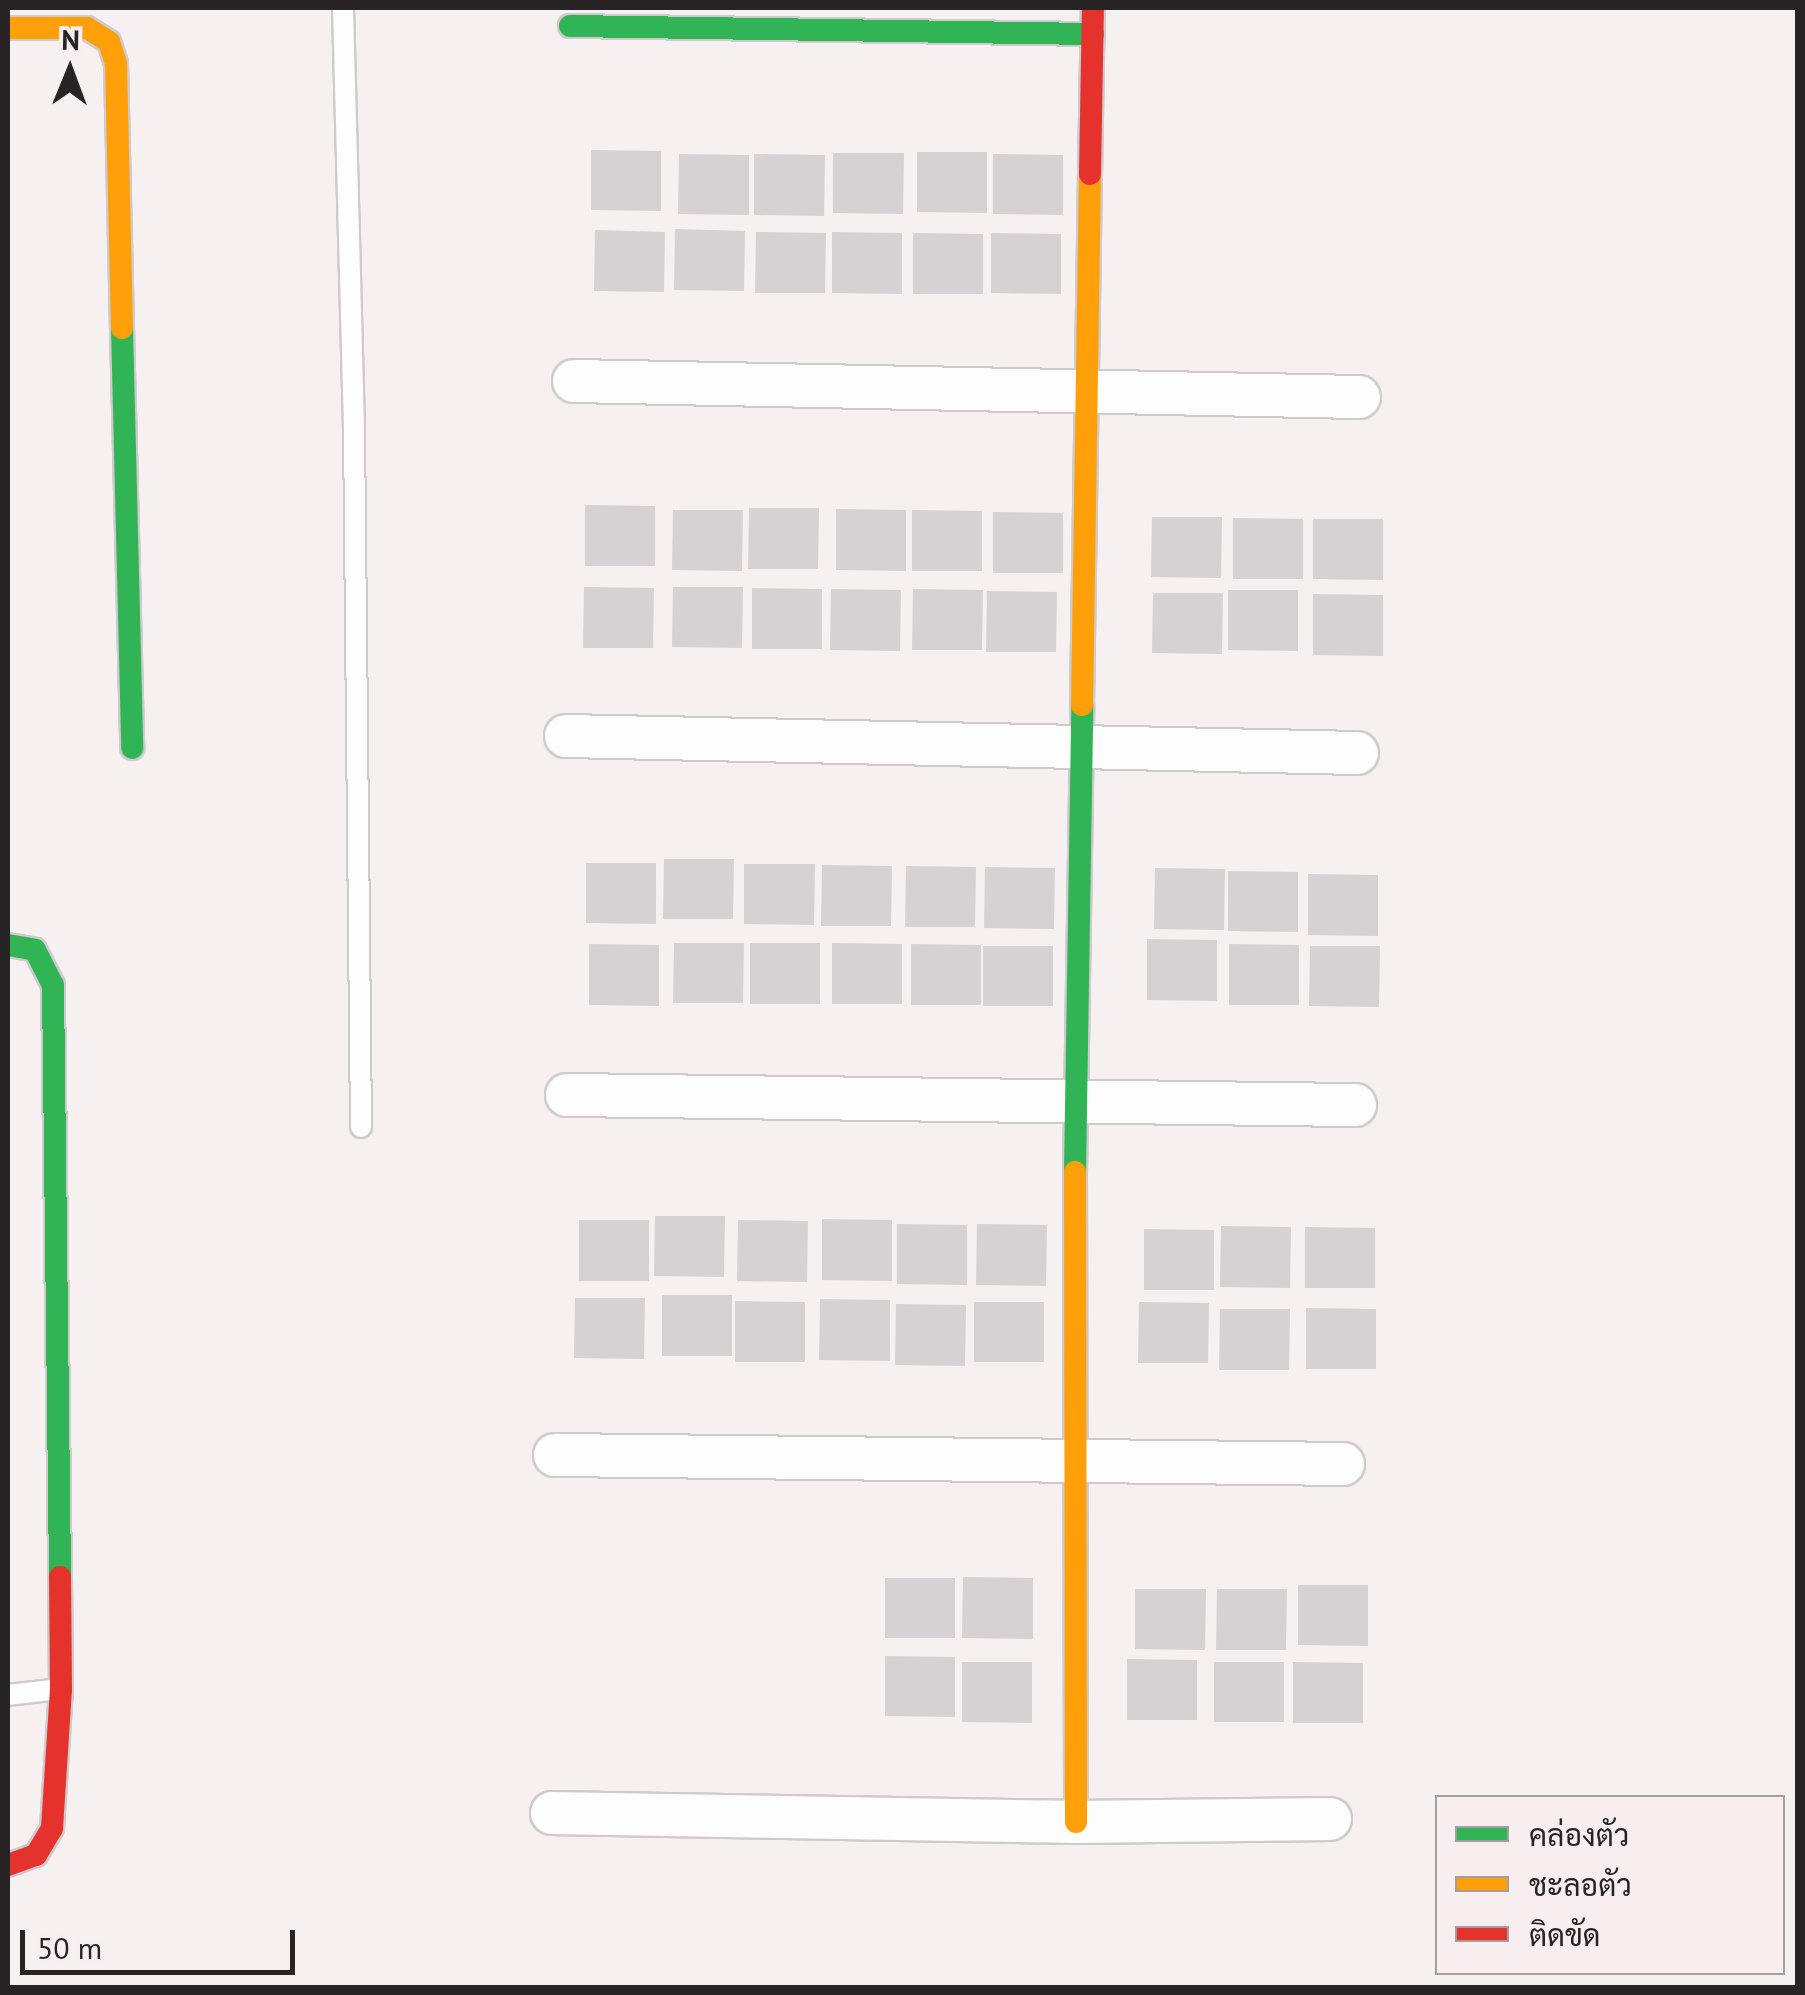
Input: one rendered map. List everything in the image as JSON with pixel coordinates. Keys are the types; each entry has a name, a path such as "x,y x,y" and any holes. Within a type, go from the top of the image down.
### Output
{"street":[{"path":"1076,1822 1075,1100 1093,8"},
{"path":"570,26 1092,34"},
{"path":"8,28 86,28 110,42 116,64 132,748"},
{"path":"574,381 1359,397"},
{"path":"566,736 1356,754"},
{"path":"8,944 35,950 53,985 61,1689 52,1828 36,1855 8,1864"},
{"path":"567,1095 1355,1105"},
{"path":"555,1455 1343,1464"},
{"path":"552,1813 1076,1822 1330,1819"}],"lane":[{"path":"343,8 354,426 360,1127"},
{"path":"8,1695 61,1689"}],"building":[{"path":"591,150 661,151 661,211 591,210"},
{"path":"917,152 987,152 987,213 917,212"},
{"path":"833,153 904,153 903,214 833,213"},
{"path":"679,154 749,155 749,215 678,214"},
{"path":"754,154 825,155 824,216 754,215"},
{"path":"993,154 1063,155 1063,215 993,214"},
{"path":"675,229 745,231 744,291 674,290"},
{"path":"595,230 665,232 664,292 594,291"},
{"path":"756,232 826,233 825,293 755,293"},
{"path":"832,232 902,233 902,294 832,293"},
{"path":"913,233 983,234 983,294 913,294"},
{"path":"991,233 1061,234 1061,294 991,293"},
{"path":"585,505 655,506 655,566 585,566"},
{"path":"749,508 819,508 818,569 748,569"},
{"path":"836,509 906,510 906,571 836,570"},
{"path":"673,510 743,510 742,571 672,570"},
{"path":"912,510 982,511 982,571 912,571"},
{"path":"993,512 1063,513 1063,573 993,573"},
{"path":"1152,517 1222,517 1221,578 1151,577"},
{"path":"1233,518 1303,519 1303,579 1233,579"},
{"path":"1313,519 1383,519 1383,580 1313,579"},
{"path":"584,587 654,588 653,648 583,648"},
{"path":"673,587 743,587 742,648 672,647"},
{"path":"752,588 822,589 822,649 752,649"},
{"path":"831,589 901,590 900,651 830,650"},
{"path":"913,589 983,590 982,650 912,650"},
{"path":"1228,590 1298,590 1298,651 1228,650"},
{"path":"987,591 1057,592 1056,652 986,652"},
{"path":"1153,593 1223,593 1222,654 1152,653"},
{"path":"1313,594 1383,595 1383,656 1313,655"},
{"path":"664,859 734,859 733,919 663,919"},
{"path":"586,863 656,863 656,924 586,923"},
{"path":"744,864 815,864 814,925 744,924"},
{"path":"822,865 892,866 891,926 821,926"},
{"path":"906,866 976,867 975,927 905,927"},
{"path":"985,867 1055,868 1054,929 984,928"},
{"path":"1155,868 1225,869 1224,930 1154,929"},
{"path":"1228,871 1298,872 1298,932 1228,931"},
{"path":"1308,874 1378,875 1378,936 1308,935"},
{"path":"1147,939 1217,940 1217,1001 1147,1000"},
{"path":"674,943 744,943 743,1003 673,1003"},
{"path":"750,943 820,943 820,1004 750,1004"},
{"path":"832,943 902,944 902,1004 832,1004"},
{"path":"589,944 659,945 659,1006 589,1005"},
{"path":"911,944 981,945 981,1005 911,1005"},
{"path":"1229,944 1299,945 1299,1005 1229,1005"},
{"path":"983,946 1053,946 1053,1006 983,1006"},
{"path":"1310,946 1380,946 1379,1007 1309,1006"},
{"path":"655,1216 725,1216 724,1277 654,1276"},
{"path":"822,1219 892,1220 892,1281 822,1280"},
{"path":"579,1220 649,1220 649,1281 579,1281"},
{"path":"738,1220 808,1221 807,1282 737,1281"},
{"path":"897,1224 967,1225 967,1285 897,1284"},
{"path":"977,1224 1047,1225 1046,1286 976,1285"},
{"path":"1221,1226 1291,1227 1290,1288 1220,1287"},
{"path":"1305,1227 1375,1228 1375,1288 1305,1288"},
{"path":"1144,1229 1214,1230 1214,1290 1144,1290"},
{"path":"662,1295 732,1295 732,1356 662,1356"},
{"path":"575,1298 645,1298 644,1359 574,1358"},
{"path":"820,1299 890,1300 890,1361 819,1360"},
{"path":"735,1301 805,1302 805,1362 735,1362"},
{"path":"974,1302 1044,1302 1044,1362 974,1362"},
{"path":"1139,1302 1209,1303 1208,1363 1138,1363"},
{"path":"896,1304 966,1305 965,1366 895,1365"},
{"path":"1306,1308 1376,1309 1376,1369 1306,1369"},
{"path":"1220,1309 1290,1309 1289,1370 1219,1370"},
{"path":"963,1577 1033,1578 1033,1639 962,1638"},
{"path":"885,1578 955,1578 955,1638 885,1638"},
{"path":"1298,1585 1368,1585 1368,1646 1298,1645"},
{"path":"1135,1589 1206,1589 1205,1650 1135,1649"},
{"path":"1217,1589 1287,1589 1286,1650 1216,1650"},
{"path":"885,1656 955,1657 955,1717 885,1716"},
{"path":"1127,1659 1197,1660 1197,1720 1127,1720"},
{"path":"962,1662 1032,1662 1032,1723 962,1722"},
{"path":"1214,1662 1284,1662 1284,1722 1214,1722"},
{"path":"1293,1662 1363,1663 1363,1723 1293,1723"}],"traffic: fast":[{"path":"570,26 1093,34"},
{"path":"122,328 132,748"},
{"path":"1075,1172 1082,705"},
{"path":"8,945 35,950 53,985 60,1577"}],"traffic: slow":[{"path":"8,28 87,28 109,42 116,64 122,328"},
{"path":"1082,705 1090,174"},
{"path":"1075,1172 1076,1822"}],"traffic: jam":[{"path":"1090,174 1093,8"},
{"path":"8,1865 36,1855 52,1828 61,1689 60,1577"}]}
